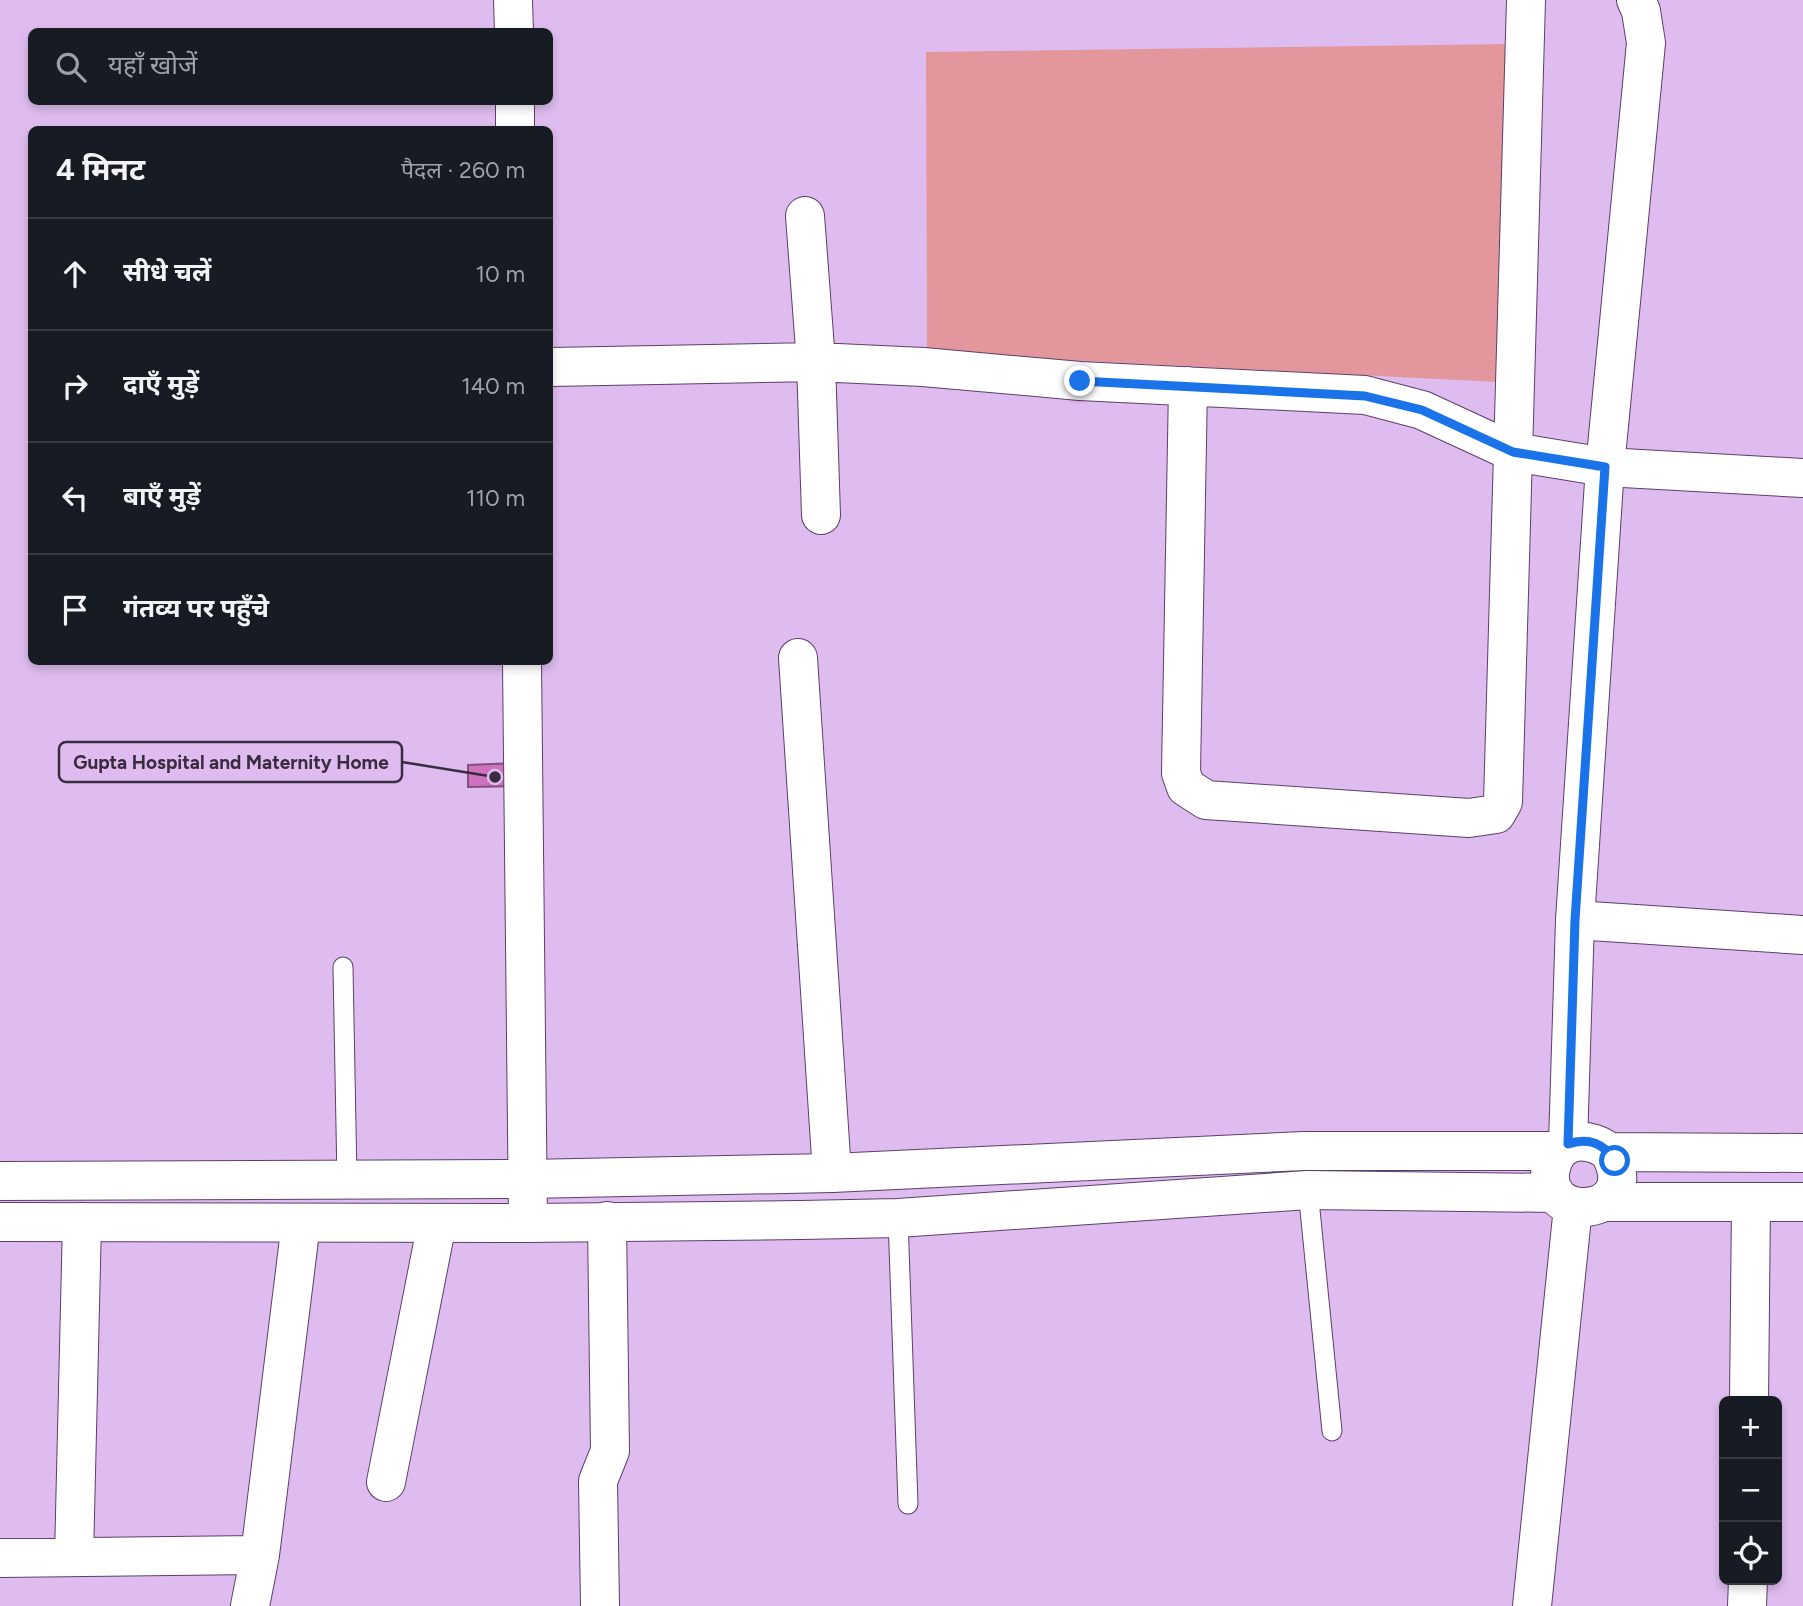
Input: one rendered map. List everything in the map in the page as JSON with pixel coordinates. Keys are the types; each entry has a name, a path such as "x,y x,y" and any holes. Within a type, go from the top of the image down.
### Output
{"street":[{"path":"513,0 514,28"},
{"path":"1188,386 1181,773 1186,786 1206,800 1469,818 1496,814 1503,802 1526,0"},
{"path":"1532,1606 1577,1200 1550,1171 1564,1148 1575,920 1605,467 1646,43 1641,11 1636,0"},
{"path":"515,105 515,126"},
{"path":"805,216 816,362 821,515"},
{"path":"553,367 816,362 1365,396 1422,410 1513,452 1605,467 1803,478"},
{"path":"798,657 832,1173"},
{"path":"522,665 528,1223"},
{"path":"1575,920 1803,935"},
{"path":"0,1181 527,1179 832,1173 1304,1151 1564,1148 1590,1141 1609,1152 1803,1153"},
{"path":"1577,1200 1612,1194 1618,1172 1609,1152"},
{"path":"0,1222 528,1223 898,1218 1308,1190 1577,1200 1803,1202"},
{"path":"1749,1396 1751,1203"},
{"path":"600,1606 598,1481 610,1451 607,1221"},
{"path":"74,1557 82,1222"},
{"path":"250,1606 260,1555 301,1223"},
{"path":"386,1482 437,1223"},
{"path":"0,1558 260,1555"},
{"path":"1747,1606 1748,1585"}],"lane":[{"path":"343,967 346,1180"},
{"path":"1308,1190 1332,1431"},
{"path":"898,1218 908,1504"}],"shaded area":[{"path":"1511,44 1498,382 927,353 926,52"}],"building":[{"path":"519,763 519,786 468,787 468,765"}],"place":[{"name":"Gupta Hospital and Maternity Home","path":"495,777"}],"route":[{"path":"1080,381 1365,396 1422,410 1513,452 1605,467 1575,920 1568,1144 1590,1141 1601,1145 1615,1161"}]}
